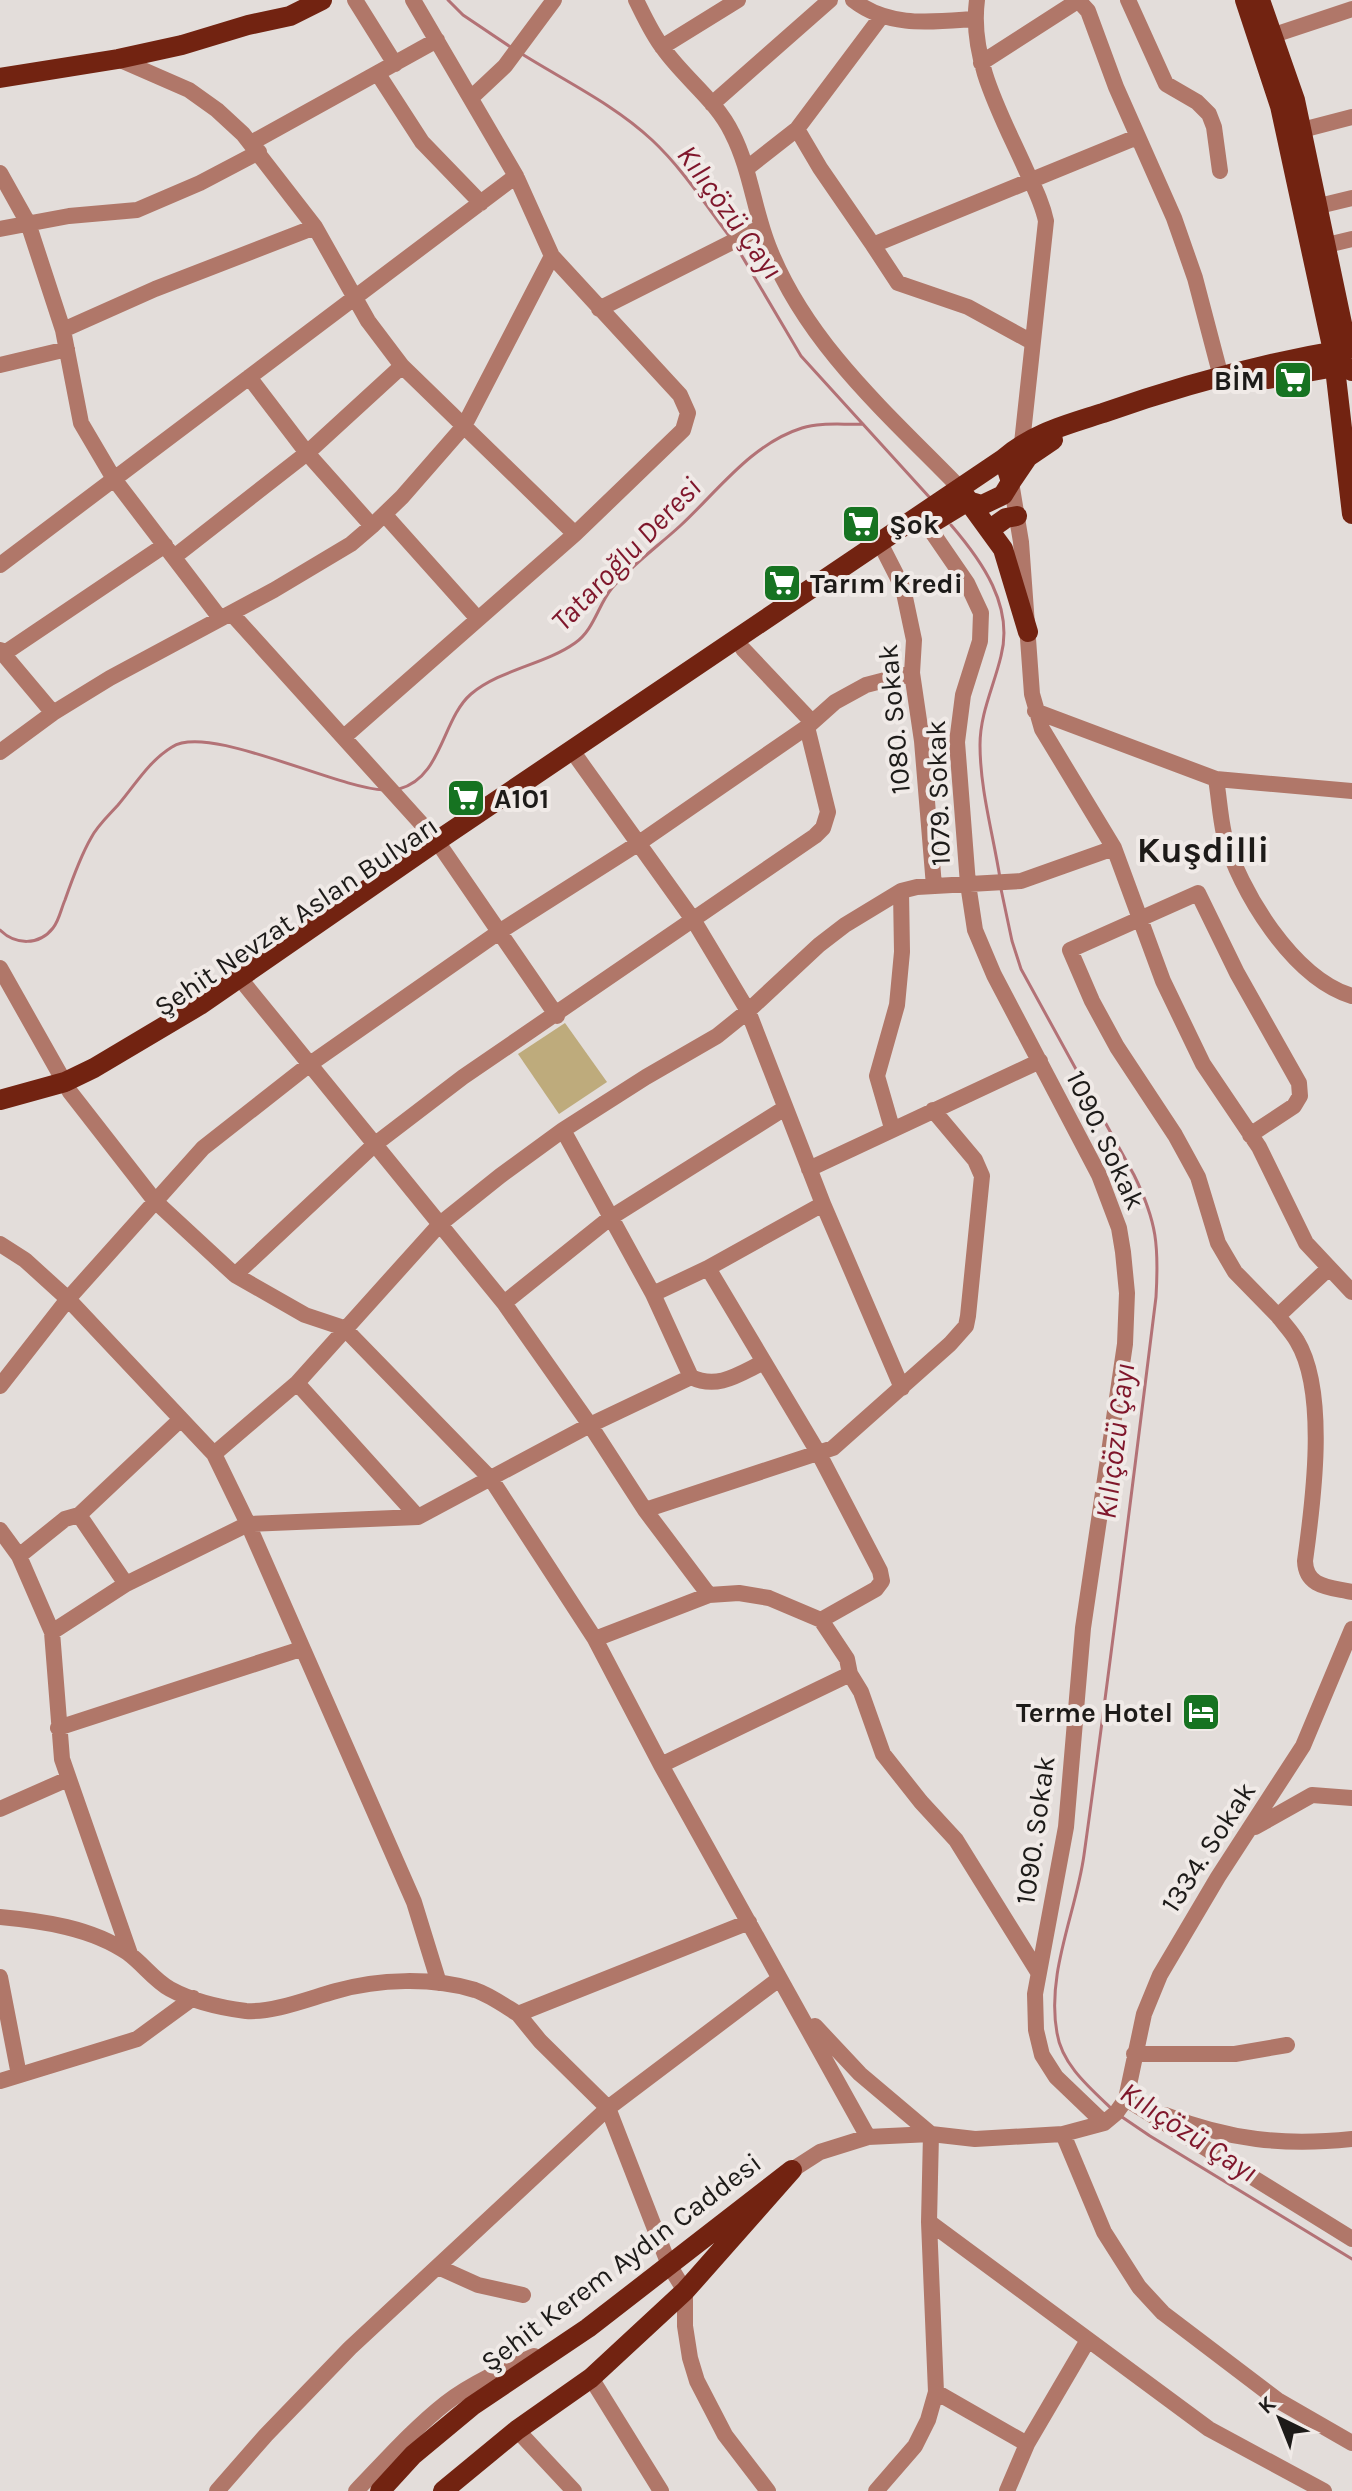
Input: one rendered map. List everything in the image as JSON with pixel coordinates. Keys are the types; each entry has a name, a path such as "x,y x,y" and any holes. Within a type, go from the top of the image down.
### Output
{"main road":[{"path":"248,25 296,0"},
{"path":"0,78 182,45 290,16 322,0"},
{"path":"1245,0 1277,95 1346,359"},
{"path":"1260,0 1274,35 1302,130 1327,245 1346,359 1352,514"},
{"path":"959,497 1022,443 1039,434 1221,377 1346,359"},
{"path":"959,497 982,505 991,503 1003,495 1020,465 1050,441 1224,387 1346,359"},
{"path":"1003,459 1011,482"},
{"path":"959,497 989,530 1012,545 1028,632"},
{"name":"Şehit Nevzat Aslan Bulvarı","path":"0,1100 68,1087 200,1005 959,497"},
{"path":"989,530 1006,518 1017,516"},
{"name":"Şehit Nevzat Aslan Bulvarı","path":"0,1112 131,1061 246,986 440,846 743,649 883,548"},
{"name":"Şehit Kerem Aydın Caddesi","path":"380,2491 413,2455 472,2406 572,2339 792,2170"},
{"name":"Şehit Kerem Aydın Caddesi","path":"443,2491 517,2430 591,2378 685,2291 792,2170"}],"street":[{"path":"355,0 395,64"},
{"path":"344,737 575,534 683,430 688,413 680,395 552,256 516,176 413,0"},
{"path":"471,98 505,66 554,0"},
{"path":"636,0 662,47 712,104 732,133 762,227 780,271 825,345 959,497"},
{"path":"662,47 738,0"},
{"path":"712,104 830,0"},
{"path":"853,0 881,17 920,22 974,19"},
{"path":"977,0 974,19 981,63 1042,202 1046,221 1022,443"},
{"path":"981,63 1078,0 1088,11 1137,137 1174,218 1195,278 1221,377"},
{"path":"1128,0 1166,84 1197,102 1209,114 1214,127 1220,171"},
{"path":"1274,35 1352,9"},
{"path":"746,169 797,129 881,17"},
{"path":"0,229 69,216 137,210 200,183 255,147 437,40"},
{"path":"118,59 189,90 217,110 255,147 315,227 368,321 402,366 575,534"},
{"path":"378,74 422,142 481,203"},
{"path":"1302,130 1352,117"},
{"path":"797,129 898,283 968,307 1032,342"},
{"path":"873,245 1137,137"},
{"path":"0,173 28,223 63,330 81,423 114,479 226,616 344,737 440,846 557,1016"},
{"path":"0,565 516,176"},
{"path":"1319,206 1352,198"},
{"path":"63,330 155,289 315,227"},
{"path":"599,309 762,227"},
{"path":"1327,245 1352,239"},
{"path":"0,752 53,713 110,678 326,559 379,520 464,426 552,256"},
{"path":"0,365 67,349"},
{"path":"53,713 2,652 170,551 307,453 402,366"},
{"path":"249,377 307,453 478,619"},
{"path":"1011,482 1017,516 1012,545"},
{"name":"1079. Sokak","path":"924,520 967,583 981,613 980,641 963,695 957,742 968,884"},
{"name":"1080. Sokak","path":"883,548 903,588 914,640 912,673 922,741 934,886"},
{"path":"1028,632 1035,711 1052,746 1114,848 1163,981 1182,1023 1203,1064 1267,1161 1306,1243 1352,1292"},
{"path":"235,1275 374,1145 463,1077 557,1016 823,828 828,812 810,724 743,649"},
{"path":"0,1386 68,1299 203,1148 310,1064 499,932 639,843 810,724 854,689 912,673"},
{"path":"1035,711 1216,779 1352,791"},
{"path":"578,759 694,921 748,1011 823,1204 902,1388"},
{"path":"1216,779 1229,848 1260,914 1303,963 1331,985 1352,996"},
{"path":"214,1454 297,1383 440,1224 563,1130 717,1036 819,945 901,891 1021,881 1114,848"},
{"name":"1090. Sokak","path":"968,884 982,950 1082,1139 1110,1201 1123,1252 1127,1311 1125,1344 1083,1628 1066,1827 1035,1994 1036,2030 1042,2055 1056,2077 1104,2123"},
{"path":"892,1128 877,1076 897,1005 902,952 901,891"},
{"path":"1250,1135 1294,1106 1300,1096 1299,1083 1237,973 1198,893 1070,950 1092,1001 1117,1047 1175,1135 1198,1177 1218,1243 1235,1272 1278,1316 1297,1341 1304,1358 1314,1412 1316,1467 1305,1567 1311,1581 1352,1592"},
{"path":"0,968 68,1087 155,1201 235,1275 305,1315 344,1328 491,1479 595,1639 661,1765 868,2137"},
{"path":"246,986 504,1303 645,1510 709,1595"},
{"path":"809,1169 1040,1061"},
{"path":"504,1303 610,1218 785,1108"},
{"path":"645,1510 819,1454 845,1439 966,1326 982,1176 975,1160 933,1110"},
{"path":"563,1130 653,1294 691,1377 704,1383 719,1383 764,1362"},
{"path":"653,1294 708,1268 823,1204"},
{"path":"0,1244 25,1260 68,1299 214,1454 248,1524 414,1902 439,1983"},
{"path":"708,1268 819,1454 880,1571 882,1581 876,1589 821,1620"},
{"path":"1278,1316 1328,1269"},
{"path":"52,1632 126,1584 248,1524 418,1517 590,1425 691,1377"},
{"path":"297,1383 418,1517"},
{"path":"19,1556 65,1519 79,1515 181,1419"},
{"path":"79,1515 126,1584"},
{"path":"0,1530 19,1556 52,1632 59,1744 68,1779 130,1954 170,1989 213,2005 250,2011 307,2001 338,1990 373,1984 439,1983 477,1991 518,2014 540,2041 608,2108 669,2265 685,2291 685,2326 697,2381 725,2435 768,2491"},
{"path":"595,1639 709,1595 739,1593 769,1598 821,1620 847,1659 850,1674 861,1692 883,1754 956,1840 1038,1972"},
{"name":"1334. Sokak","path":"1126,2099 1144,2014 1160,1975 1303,1746 1352,1629"},
{"path":"58,1728 301,1649"},
{"path":"661,1765 850,1674"},
{"path":"0,1809 68,1779"},
{"path":"1248,1832 1312,1795 1352,1798"},
{"path":"0,1917 67,1927 130,1954"},
{"path":"518,2014 749,1922"},
{"path":"0,1977 19,2075"},
{"path":"217,2491 350,2348 608,2108 779,1979"},
{"path":"0,2081 137,2039 193,1998"},
{"path":"797,2007 860,2074 931,2134"},
{"path":"1134,2054 1235,2054 1287,2045"},
{"path":"792,2170 820,2152 868,2137 896,2133 975,2139 1063,2134 1104,2123 1126,2099"},
{"path":"1126,2099 1201,2129 1246,2139 1318,2143 1352,2139"},
{"path":"1126,2099 1352,2239"},
{"path":"876,2491 915,2446 928,2420 936,2392 929,2222 931,2134"},
{"path":"1063,2134 1104,2232 1120,2261 1163,2313 1279,2401 1352,2443"},
{"path":"929,2222 1209,2429 1324,2491"},
{"path":"438,2267 478,2285 523,2295"},
{"path":"356,2491 448,2401 492,2375 572,2339"},
{"path":"1007,2491 1027,2444 1088,2340"},
{"path":"591,2378 661,2491"},
{"path":"936,2392 1027,2444"},
{"path":"517,2430 574,2491"}],"shaded area":[{"path":"565,1023 607,1082 559,1114 518,1054"}],"waterway":[{"name":"Kılıçözü Çayı","path":"448,0 463,15 512,48"},
{"name":"Kılıçözü Çayı","path":"522,54 638,127 683,174 730,237"},
{"name":"Kılıçözü Çayı","path":"736,246 801,356 931,499"},
{"name":"Tataroğlu Deresi","path":"399,789 413,783 424,773 461,705 471,694 496,679 550,657 581,638 607,595 620,580 751,457 784,435 802,428 824,424 863,424"},
{"name":"Kılıçözü Çayı","path":"951,525 984,569 999,602 1003,620 1001,656 985,711 980,745 984,795 1000,878"},
{"name":"Tataroğlu Deresi","path":"0,930 13,939 27,941 41,938 53,928 94,834 149,766 172,747 189,742 213,743 362,787 384,790"},
{"name":"Kılıçözü Çayı","path":"1001,889 1021,969 1134,1175 1148,1207 1155,1234 1156,1297 1094,1785 1080,1877 1055,1988 1060,2045 1078,2075 1113,2110"},
{"name":"Kılıçözü Çayı","path":"1122,2117 1352,2259"}],"place":[{"name":"BİM","path":"1293,380"},
{"name":"Şok","path":"861,524"},
{"name":"Tarım Kredi","path":"782,583"},
{"name":"A101","path":"466,798"},
{"name":"Terme Hotel","path":"1201,1712"}],"district":[{"name":"Kuşdilli","path":"1203,850"}]}
